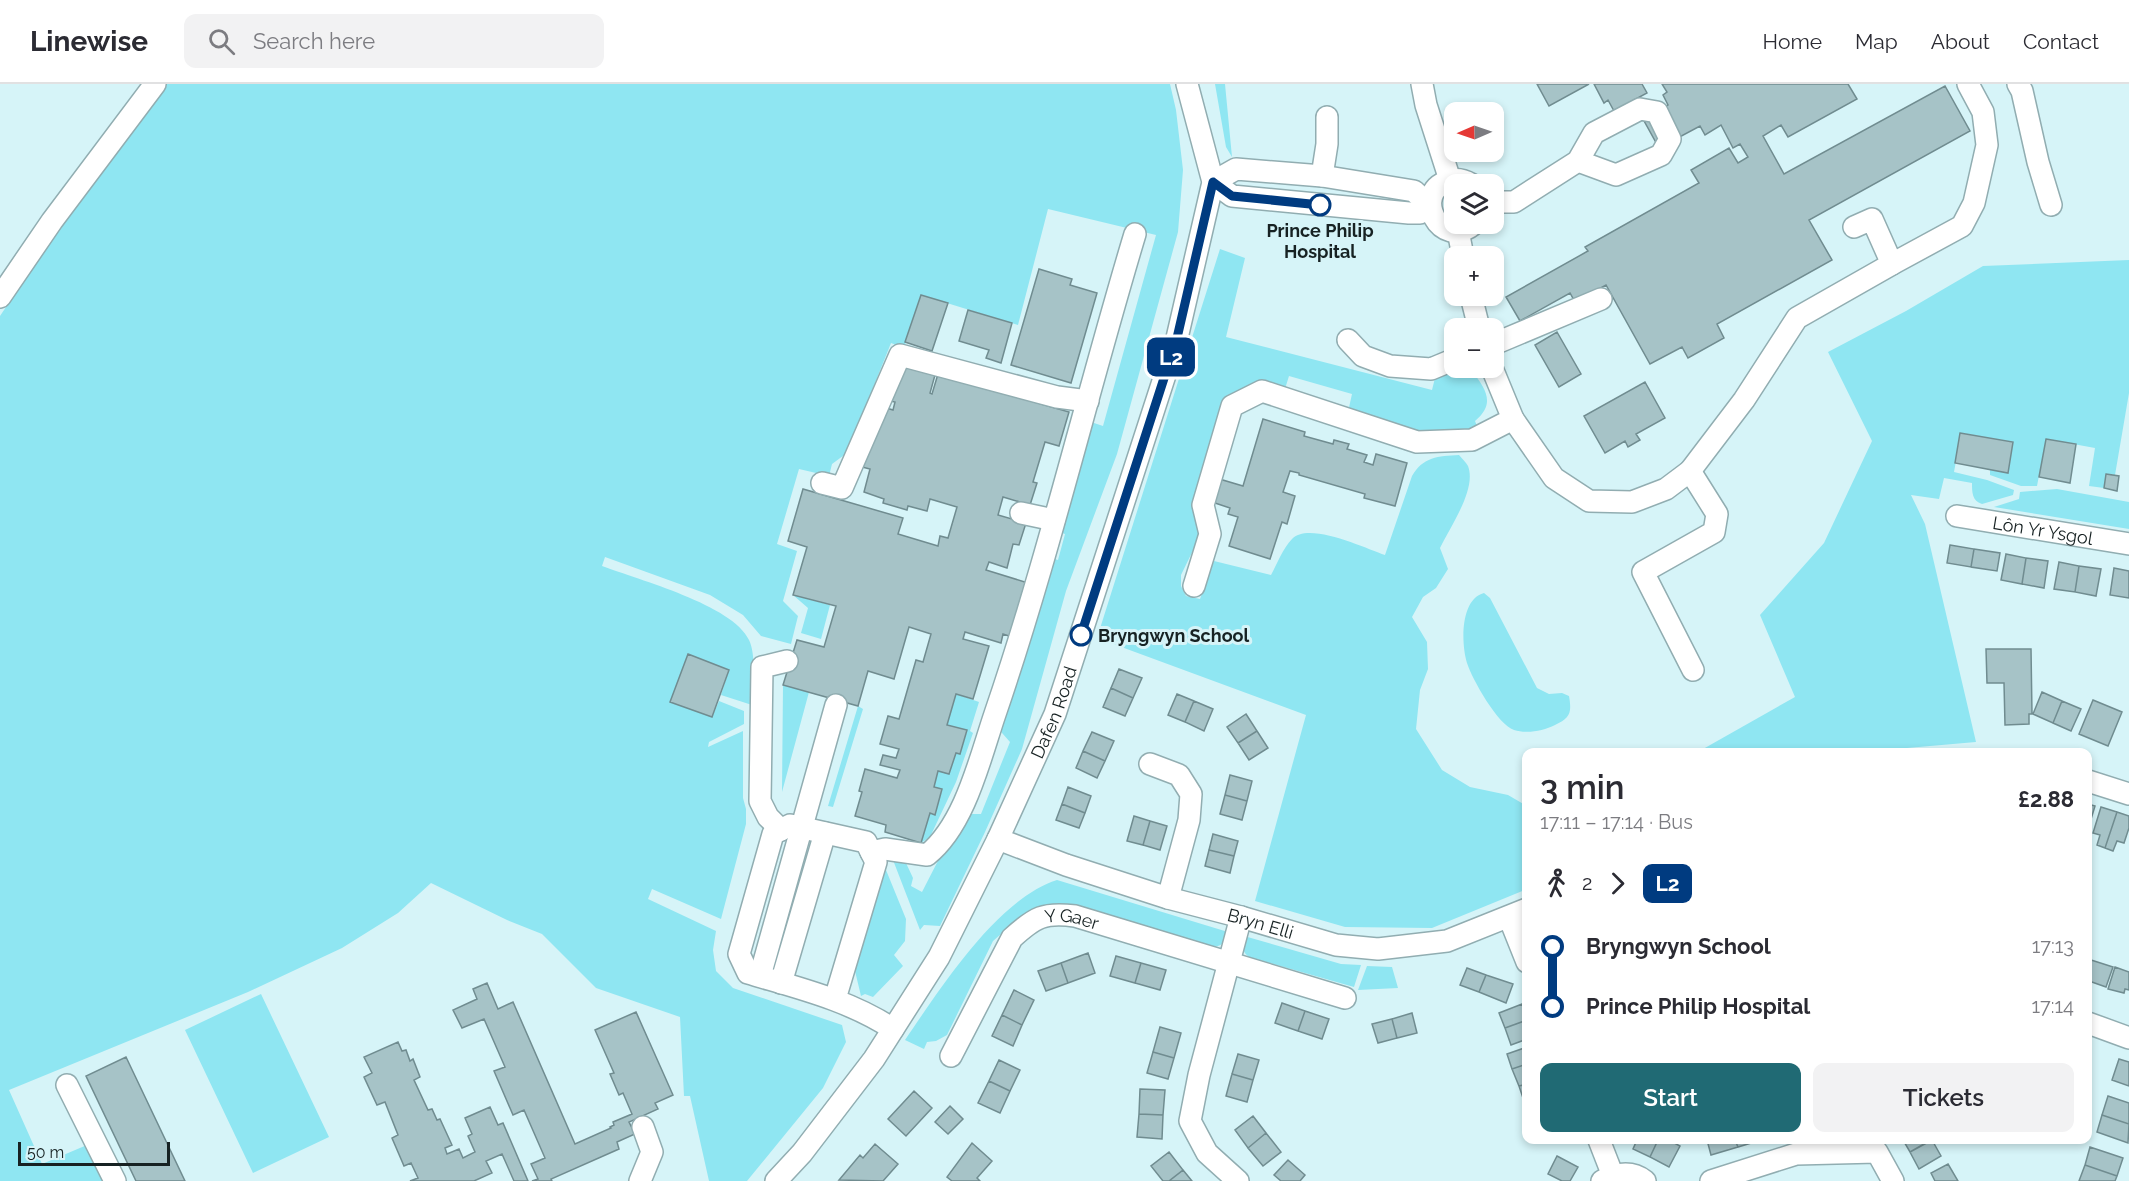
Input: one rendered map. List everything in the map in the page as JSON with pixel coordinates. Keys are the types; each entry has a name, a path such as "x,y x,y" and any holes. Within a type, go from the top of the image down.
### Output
{"street":[{"path":"0,297 52,221 155,84"},
{"name":"Dafen Road","path":"776,1181 802,1154 874,1059 939,957 998,839 1056,714 1177,338 1213,182 1187,84"},
{"path":"1422,84 1426,105 1456,174"},
{"path":"1496,378 1513,419 1554,478 1589,501 1632,502 1666,489 1690,471 1743,400 1797,318 1962,226 1974,203 1987,145 1983,112 1968,84"},
{"path":"2018,84 2022,91 2038,162 2051,205"},
{"path":"1322,176 1328,117"},
{"path":"1504,202 1514,202 1578,161"},
{"path":"1236,169 1322,176 1414,191 1430,206 1419,213 1409,213 1232,196 1213,182 1236,169"},
{"path":"1444,184 1431,197 1430,206 1432,214 1444,227"},
{"path":"1854,227 1872,219 1892,264"},
{"path":"871,852 885,849 927,855 940,845 963,806 1020,641 1134,234"},
{"path":"1504,340 1601,299"},
{"path":"1348,340 1363,356 1390,366 1431,369 1444,364"},
{"path":"822,483 842,488 900,355 1057,397 1088,402"},
{"path":"1194,586 1210,534 1203,505 1232,406 1262,391 1417,442 1472,440 1513,419"},
{"path":"1690,471 1717,514 1714,532 1643,572 1693,670"},
{"path":"1021,513 1054,520"},
{"name":"Lôn Yr Ysgol","path":"1957,516 2129,544"},
{"path":"787,661 762,667 760,801 768,818 791,828 866,842 876,862 835,999"},
{"path":"791,828 836,705"},
{"path":"1150,764 1179,776 1191,794 1189,820 1168,898"},
{"path":"2092,782 2129,794"},
{"path":"791,828 772,834 739,954 748,973 835,999 893,1029"},
{"path":"781,983 825,833"},
{"name":"Bryn Elli","path":"998,839 1066,865 1168,898 1241,916 1336,945 1378,950 1447,941 1518,913"},
{"name":"Y Gaer","path":"951,1056 1012,938 1028,923 1052,913 1075,916 1345,998"},
{"path":"1518,913 1522,935"},
{"path":"1238,1181 1207,1153 1190,1121 1199,1075 1241,916"},
{"path":"2092,1024 2129,1038"},
{"path":"67,1084 116,1181"},
{"path":"640,1181 652,1152 643,1127"},
{"path":"1600,1144 1608,1178 1619,1174 1631,1174 1645,1181"},
{"path":"1865,1144 1877,1152 1893,1181"},
{"path":"1711,1181 1800,1147 1877,1152"}],"shaded area":[{"path":"163,84 1170,84 1176,110 1183,170 1178,232 1117,454 1066,591 1022,749 940,926 924,925 920,930 893,860 906,863 913,878 911,886 922,892 962,814 981,814 1010,742 995,725 1048,557 1058,560 1065,534 1055,531 1088,421 1103,426 1156,235 1048,209 1018,325 921,295 904,348 891,343 847,453 832,464 829,476 799,469 777,544 797,551 783,601 798,616 791,644 761,636 743,615 710,595 605,557 602,566 683,595 724,616 740,627 749,640 753,655 752,705 721,695 729,670 688,655 671,701 712,717 719,701 744,711 744,724 709,742 708,747 743,731 743,798 746,824 721,919 652,889 648,899 716,931 713,950 716,971 733,988 842,1025 846,1042 823,1088 747,1181 709,1181 690,1096 684,1096 680,1017 596,988 542,934 507,920 431,883 398,913 342,948 248,992 9,1090 42,1164 87,1145 106,1181 0,1181 0,316 55,234"},
{"path":"1215,84 1225,84 1232,157 1226,147"},
{"path":"1220,249 1245,258 1226,337 1432,390 1436,374 1444,374 1444,378 1477,378 1485,390 1487,402 1485,409 1475,421 1477,426 1463,431 1423,434 1348,412 1352,394 1289,376 1284,392 1228,406 1200,536 1181,575 1181,586 1186,596 1200,599 1214,561 1271,575 1283,551 1292,539 1300,534 1323,534 1385,555 1416,470 1426,461 1459,455 1468,466 1469,486 1456,519 1440,548 1448,569 1436,588 1423,597 1412,617 1427,642 1428,669 1420,690 1416,729 1442,770 1470,787 1508,795 1522,803 1522,891 1432,928 1345,927 1255,901 1306,715 1097,638"},
{"path":"2129,260 2129,393 2115,475 2106,474 2104,488 2089,486 2095,448 2046,439 2037,486 2021,486 1990,475 1990,470 2008,472 2013,442 1961,433 1954,472 1987,480 2014,490 2013,495 1982,504 1974,498 1972,483 1944,478 1939,499 1911,495 1925,524 1976,742 1907,748 1705,748 1795,697 1760,615 1824,543 1872,441 1828,352 1906,311 1983,266"},
{"path":"2057,489 2129,502 2129,529 1994,507 2019,499 2020,492"},
{"path":"1484,593 1490,598 1537,688 1549,694 1562,693 1569,696 1569,714 1560,722 1535,731 1514,730 1493,711 1474,680 1465,655 1464,623 1470,604"},
{"path":"793,595 830,605 821,639 801,633 808,608"},
{"path":"783,685 809,692 782,792"},
{"path":"956,694 979,702 970,731 973,733 956,782 930,837 921,843 930,813 935,814 942,790 934,787 938,771 949,774 956,753 960,754 967,731 947,725"},
{"path":"858,706 863,709 833,807 828,806"},
{"path":"882,870 886,870 906,919 905,941 894,955 903,966 873,997 865,994 861,996 855,971"},
{"path":"1057,880 1228,932 1226,939 1218,946 1211,947 1074,906 1057,904 1034,910 1017,920 993,941 947,1035 936,1041 927,1042 924,1049 905,1040 953,972 992,926 1013,906 1035,890"},
{"path":"1244,936 1341,964 1361,965 1354,987 1249,957 1243,948"},
{"path":"1367,966 1392,967 1398,988 1358,990"},
{"path":"261,994 329,1137 253,1173 185,1030"}],"building":[{"path":"1537,84 1589,84 1549,106"},
{"path":"1594,84 1642,84 1647,93 1614,111 1608,100 1604,103"},
{"path":"1662,84 1848,84 1857,99 1788,137 1781,125 1763,136 1784,174 1945,86 1970,131 1809,220 1832,260 1717,324 1724,338 1688,358 1682,347 1650,364 1606,285 1575,302 1570,293 1520,321 1506,297 1588,251 1585,247 1699,183 1691,170 1729,148 1738,163 1748,157 1740,144 1733,148 1721,125 1705,135 1700,126 1659,148 1643,119 1668,105 1663,95 1667,92"},
{"path":"1039,269 1072,279 1070,285 1097,293 1071,383 1011,365"},
{"path":"921,295 948,303 932,351 905,342"},
{"path":"968,310 1012,323 1001,363 986,358 989,350 959,341"},
{"path":"1557,332 1581,374 1559,387 1535,345"},
{"path":"900,365 935,375 930,393 932,394 938,374 1069,412 1059,446 1045,442 1033,482 1037,483 1030,505 1003,497 998,515 1026,523 1019,545 1013,544 1007,568 989,562 986,570 1028,583 1012,637 1003,634 1001,643 965,632 963,639 989,646 973,699 956,694 947,725 967,730 960,754 956,753 949,774 938,771 934,787 942,789 935,815 930,813 921,843 885,832 886,825 855,816 862,792 859,791 865,769 897,778 900,770 880,765 883,755 896,758 899,749 880,744 888,716 899,719 916,660 923,662 931,634 909,627 894,679 868,671 858,706 783,685 797,640 824,647 836,606 793,595 807,547 788,541 803,489 903,518 898,534 938,546 940,536 948,538 957,507 930,499 927,511 908,506 907,510 883,503 884,499 864,492 870,469 862,467 883,407 893,410 895,402 890,401"},
{"path":"1645,382 1665,418 1636,434 1640,440 1628,447 1625,441 1605,453 1584,416"},
{"path":"1263,419 1305,432 1304,436 1333,444 1334,440 1349,444 1347,449 1367,455 1364,462 1373,465 1376,454 1407,463 1395,506 1364,498 1365,494 1290,471 1283,492 1295,496 1287,524 1282,522 1270,559 1229,546 1238,517 1228,514 1230,508 1209,501 1216,478 1243,486"},
{"path":"1960,433 2013,442 2008,473 1955,463"},
{"path":"2046,439 2076,444 2070,483 2039,477"},
{"path":"2106,474 2119,476 2117,491 2104,488"},
{"path":"1950,545 1974,549 1971,567 1947,563"},
{"path":"1974,549 2000,553 1997,571 1971,567"},
{"path":"2006,554 2026,558 2022,584 2001,580"},
{"path":"2026,558 2048,561 2044,588 2022,584"},
{"path":"2059,562 2079,566 2075,592 2054,589"},
{"path":"2079,566 2101,569 2096,596 2075,592"},
{"path":"2114,568 2129,571 2129,598 2110,595"},
{"path":"1986,649 2031,649 2032,714 2029,714 2029,724 2005,725 2004,683 1987,683"},
{"path":"688,654 729,670 712,717 670,702"},
{"path":"1119,669 1142,678 1133,698 1111,688"},
{"path":"1111,688 1133,698 1125,716 1103,707"},
{"path":"2042,692 2062,701 2053,723 2033,714"},
{"path":"1177,694 1194,701 1185,722 1168,715"},
{"path":"2093,700 2122,712 2108,746 2079,734"},
{"path":"1194,701 1213,709 1204,731 1185,722"},
{"path":"2062,701 2081,709 2071,731 2053,723"},
{"path":"1246,714 1257,731 1238,743 1227,727"},
{"path":"1257,731 1268,748 1249,760 1238,743"},
{"path":"1092,732 1114,741 1105,761 1083,751"},
{"path":"1083,751 1105,761 1097,778 1076,768"},
{"path":"1230,775 1252,781 1247,801 1225,795"},
{"path":"1068,787 1091,796 1085,813 1062,804"},
{"path":"1225,795 1247,801 1242,820 1220,814"},
{"path":"1062,804 1085,813 1079,828 1056,820"},
{"path":"2101,807 2117,812 2105,848 2097,845 2100,835 2093,833"},
{"path":"2117,812 2129,816 2129,828 2124,843 2117,841 2113,851 2105,848"},
{"path":"1134,816 1150,821 1143,845 1127,841"},
{"path":"1150,821 1167,826 1160,850 1143,845"},
{"path":"1213,834 1238,841 1234,856 1209,850"},
{"path":"1209,850 1234,856 1230,873 1205,866"},
{"path":"1088,953 1095,973 1068,983 1061,963"},
{"path":"1116,956 1141,963 1135,983 1110,976"},
{"path":"2092,960 2113,967 2106,987 2092,982"},
{"path":"1061,963 1068,983 1046,991 1038,971"},
{"path":"1141,963 1166,970 1160,990 1135,983"},
{"path":"2115,967 2129,972 2129,990 2125,989 2124,993 2108,989"},
{"path":"1467,968 1486,975 1479,992 1460,985"},
{"path":"1486,975 1513,984 1506,1003 1479,992"},
{"path":"487,983 498,1009 513,1002 575,1144 611,1128 614,1125 613,1122 632,1114 623,1093 619,1095 610,1074 614,1073 595,1030 636,1012 673,1095 655,1103 658,1109 629,1122 635,1134 617,1142 619,1149 551,1179 552,1181 532,1181 538,1179 531,1164 545,1158 524,1110 513,1115 494,1071 505,1067 484,1019 462,1028 453,1010 477,999 473,989"},
{"path":"1014,990 1034,1000 1022,1025 1002,1015"},
{"path":"1282,1003 1305,1011 1298,1031 1275,1023"},
{"path":"1522,1004 1522,1022 1505,1028 1499,1013"},
{"path":"1305,1011 1329,1019 1322,1039 1298,1031"},
{"path":"1412,1013 1417,1033 1397,1038 1392,1019"},
{"path":"1002,1015 1022,1025 1013,1046 992,1036"},
{"path":"1392,1019 1397,1038 1378,1043 1372,1024"},
{"path":"1522,1022 1522,1041 1511,1045 1505,1028"},
{"path":"1160,1027 1181,1033 1174,1058 1153,1052"},
{"path":"398,1042 402,1051 406,1050 410,1061 413,1059 420,1077 414,1080 428,1110 432,1109 437,1120 440,1119 452,1145 445,1148 447,1154 459,1149 463,1158 475,1152 468,1136 472,1134 465,1118 490,1107 498,1125 503,1123 528,1181 514,1181 502,1154 486,1161 492,1173 474,1181 410,1181 418,1178 411,1163 404,1166 392,1138 398,1135 385,1102 377,1105 364,1077 372,1073 364,1057"},
{"path":"1522,1049 1522,1066 1512,1069 1507,1054"},
{"path":"1153,1052 1174,1058 1168,1079 1147,1073"},
{"path":"1238,1054 1259,1060 1253,1080 1232,1074"},
{"path":"126,1057 185,1181 136,1181 86,1076"},
{"path":"2119,1059 2129,1062 2129,1086 2112,1080"},
{"path":"999,1060 1020,1070 1010,1091 989,1081"},
{"path":"1522,1066 1522,1085 1519,1086 1512,1069"},
{"path":"1232,1074 1253,1080 1247,1102 1226,1096"},
{"path":"989,1081 1010,1091 1000,1113 978,1103"},
{"path":"1140,1089 1165,1090 1163,1115 1139,1114"},
{"path":"914,1091 932,1108 906,1136 888,1119"},
{"path":"2108,1096 2129,1103 2129,1124 2102,1115"},
{"path":"950,1106 963,1119 948,1134 935,1122"},
{"path":"1139,1114 1163,1115 1162,1139 1137,1137"},
{"path":"2102,1115 2129,1124 2128,1143 2097,1132"},
{"path":"1253,1116 1266,1133 1248,1148 1235,1130"},
{"path":"1266,1133 1281,1152 1263,1166 1248,1148"},
{"path":"972,1143 992,1161 977,1178 980,1181 952,1181 947,1177"},
{"path":"875,1144 898,1164 883,1181 839,1180 860,1155 863,1158"},
{"path":"875,1144 898,1164 883,1181 839,1180 860,1155 863,1158"},
{"path":"1635,1144 1656,1144 1650,1157 1633,1149"},
{"path":"1656,1144 1680,1146 1669,1167 1650,1157"},
{"path":"1708,1144 1737,1144 1738,1147 1711,1155"},
{"path":"1905,1144 1924,1144 1910,1152"},
{"path":"1925,1144 1934,1144 1941,1156 1919,1169 1910,1152"},
{"path":"2090,1147 2123,1158 2117,1176 2085,1165"},
{"path":"1169,1152 1183,1170 1169,1181 1163,1181 1151,1166"},
{"path":"1557,1156 1578,1167 1570,1181 1562,1181 1548,1174"},
{"path":"1288,1160 1305,1175 1300,1181 1281,1181 1274,1175"},
{"path":"1948,1164 1958,1181 1935,1181 1931,1173"},
{"path":"2085,1165 2117,1176 2115,1181 2079,1181"},
{"path":"1183,1170 1192,1181 1169,1181"}],"bus line":[{"name":"L2","path":"1081,635 1177,338 1213,182 1232,196 1320,205"}],"place":[{"name":"Prince Philip Hospital","path":"1320,205"},
{"name":"Bryngwyn School","path":"1081,635"}]}
